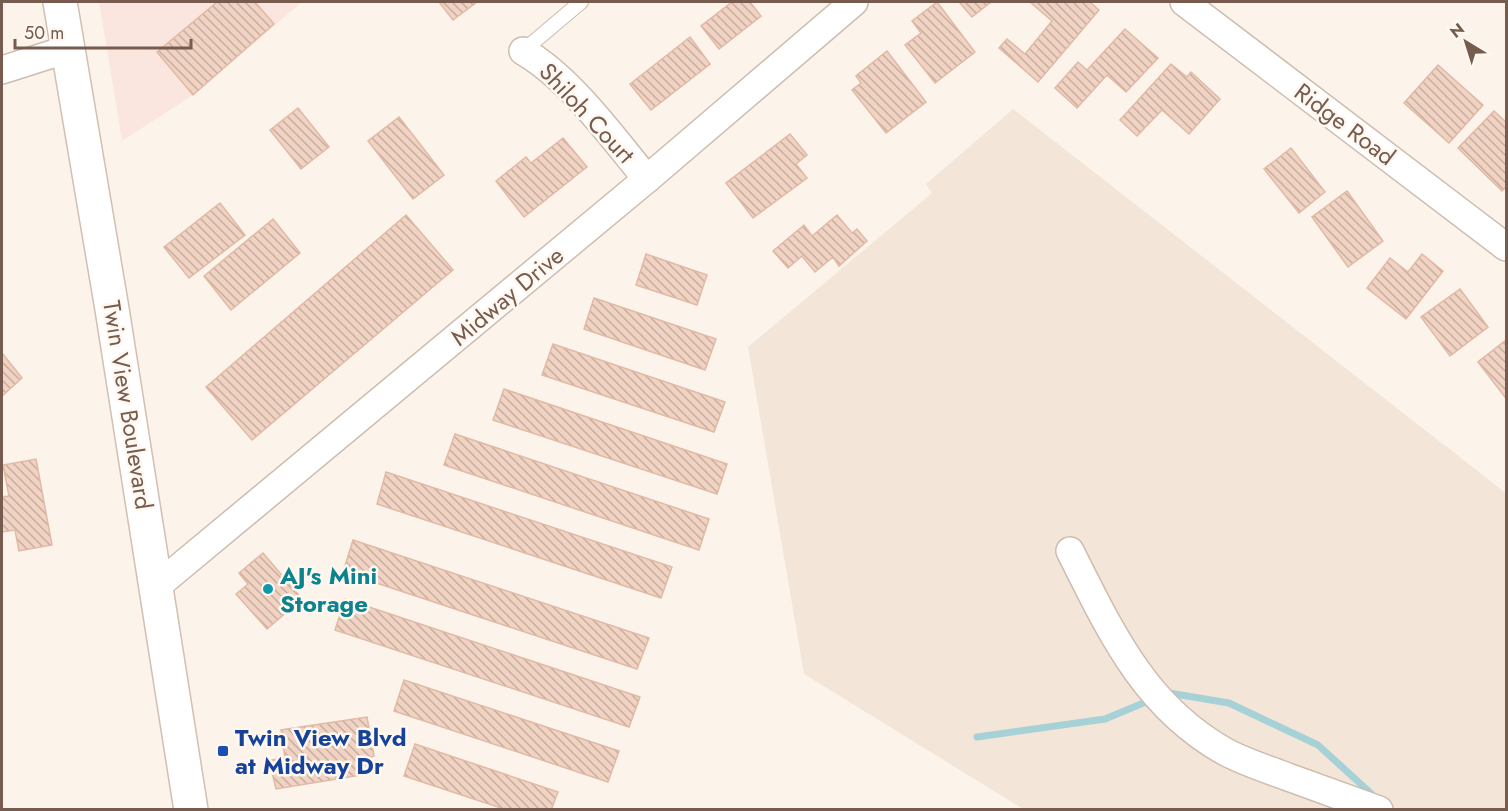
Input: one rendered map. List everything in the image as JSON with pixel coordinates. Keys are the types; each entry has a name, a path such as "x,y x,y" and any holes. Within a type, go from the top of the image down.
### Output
{"street":[{"name":"Twin View Boulevard","path":"60,2 96,207 191,810"},
{"name":"Midway Drive","path":"157,586 648,179 854,2"},
{"name":"Ridge Road","path":"1184,2 1506,247"},
{"path":"2,70 68,49"},
{"name":"Shiloh Court","path":"523,51 541,62 564,83 648,179"},
{"path":"1070,551 1119,647 1151,690 1178,718 1226,752 1263,768 1379,810"}],"lane":[{"path":"523,51 581,2"}],"shaded area":[{"path":"99,2 302,2 193,95 122,141"},
{"path":"1013,109 1506,493 1506,809 1023,809 804,674 748,347 932,193 926,184"}],"building":[{"path":"217,2 255,2 274,24 193,95 157,52"},
{"path":"439,2 477,2 453,20"},
{"path":"732,2 750,2 761,16 719,49 701,26"},
{"path":"937,2 975,52 935,83 905,45 921,33 912,21"},
{"path":"959,2 991,2 972,17"},
{"path":"1030,2 1090,2 1099,10 1038,82 999,48 1007,39 1025,54 1052,21"},
{"path":"1125,29 1158,58 1126,92 1107,75 1077,108 1055,88 1078,62 1087,70"},
{"path":"690,37 710,64 651,110 630,84"},
{"path":"887,51 926,102 886,133 852,90 861,83 856,76"},
{"path":"1171,64 1187,77 1191,72 1220,99 1189,134 1162,110 1137,136 1120,120"},
{"path":"1438,65 1483,105 1449,143 1404,103"},
{"path":"298,108 329,147 301,169 270,130"},
{"path":"1494,111 1506,122 1506,187 1502,191 1458,148"},
{"path":"399,117 444,175 413,199 368,141"},
{"path":"790,134 807,155 796,164 807,178 753,218 726,183"},
{"path":"563,138 587,167 524,217 496,181 526,157 531,163"},
{"path":"1291,148 1325,192 1299,213 1264,169"},
{"path":"1347,191 1383,241 1348,267 1312,217"},
{"path":"220,203 245,235 189,278 164,247"},
{"path":"406,215 453,270 252,440 206,387"},
{"path":"837,215 852,233 857,229 867,241 839,266 833,257 815,272 802,256 788,268 773,251 804,225 812,236"},
{"path":"273,219 300,253 231,310 204,276"},
{"path":"646,254 707,275 697,305 636,285"},
{"path":"1422,254 1443,271 1406,319 1367,288 1390,258 1408,272"},
{"path":"1460,289 1488,327 1450,356 1421,317"},
{"path":"594,298 716,339 705,370 584,329"},
{"path":"1506,340 1506,396 1505,397 1478,362"},
{"path":"553,344 725,402 714,432 542,375"},
{"path":"2,353 22,378 2,396"},
{"path":"504,389 727,464 717,494 493,420"},
{"path":"455,434 709,519 699,550 444,465"},
{"path":"36,459 52,545 19,551 15,530 2,532 2,497 9,496 3,465"},
{"path":"386,472 672,567 661,598 377,504"},
{"path":"353,540 649,638 637,669 343,572"},
{"name":"AJ's Mini Storage","path":"263,553 302,599 267,629 236,594 248,584 239,573"},
{"path":"345,599 640,697 629,727 335,630"},
{"path":"404,680 619,751 608,782 394,711"},
{"path":"367,717 374,756 371,757 374,773 276,789 270,764 271,760 285,758 281,730"},
{"path":"415,744 558,792 551,810 507,810 404,776"}],"waterway":[{"path":"1166,694 1229,703 1318,745 1376,798"},
{"path":"977,737 1105,719 1153,699"}],"place":[{"name":"AJ's Mini Storage","path":"268,589"},
{"name":"Twin View Blvd at Midway Dr","path":"223,751"}]}
